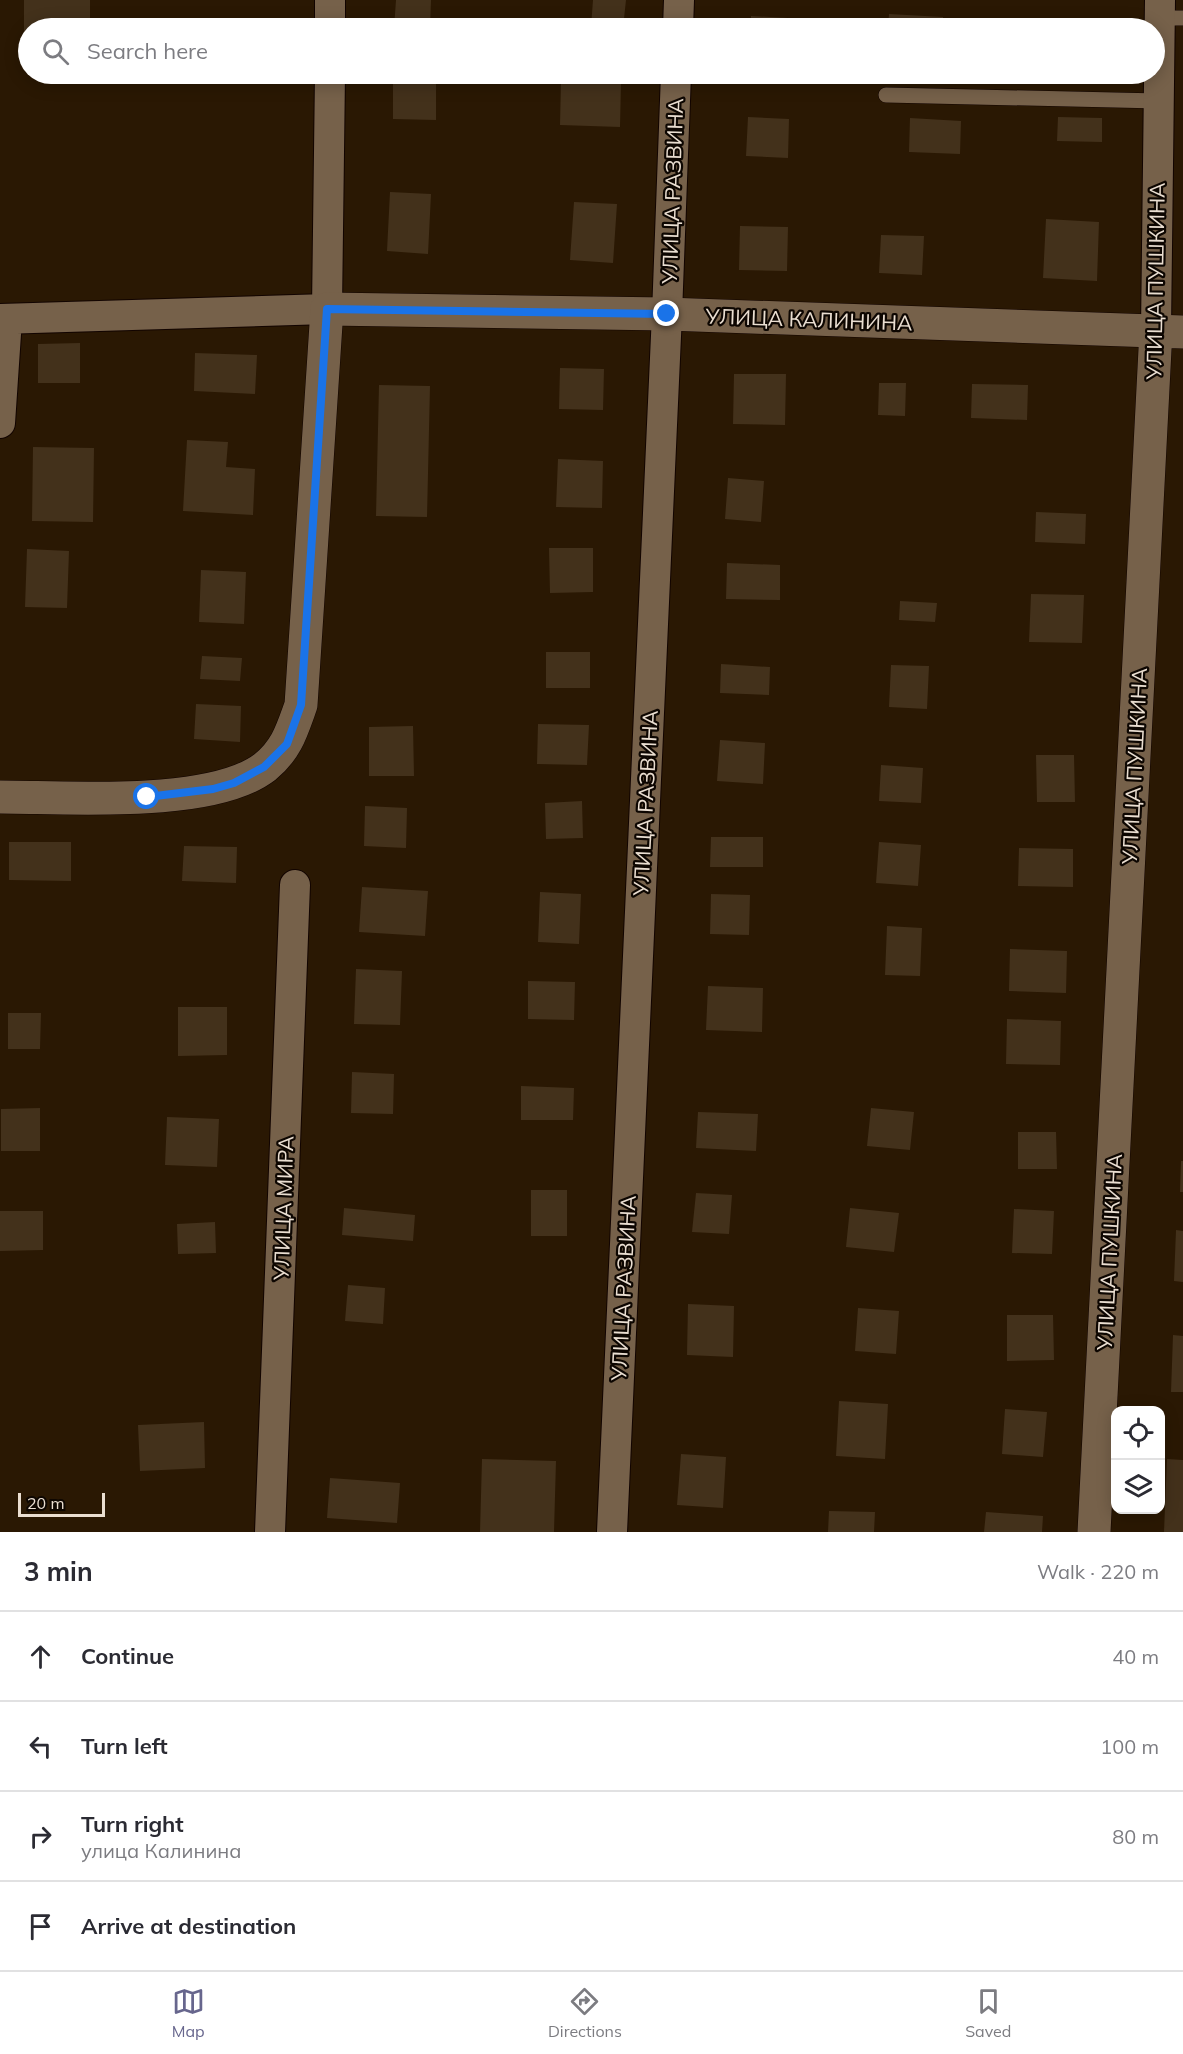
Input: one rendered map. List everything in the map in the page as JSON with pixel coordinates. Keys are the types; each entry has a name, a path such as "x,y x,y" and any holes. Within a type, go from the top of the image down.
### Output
{"street":[{"path":"330,0 330,18"},
{"path":"678,18 679,0"},
{"name":"УЛИЦА ПУШКИНА","path":"1165,42 1168,12"},
{"path":"0,797 147,797 213,789 234,783 264,767 287,744 301,705 327,309 330,84"},
{"name":"УЛИЦА РАЗВИНА","path":"612,1532 676,84"},
{"name":"УЛИЦА ПУШКИНА","path":"1094,1532 1169,331 1159,101 1161,84"},
{"path":"0,423 3,319 327,309"},
{"name":"УЛИЦА КАЛИНИНА","path":"327,309 667,314 1169,331"},
{"name":"УЛИЦА МИРА","path":"270,1532 295,885"}],"lane":[{"path":"886,95 1159,101"}],"building":[{"path":"24,0 90,0 90,18 24,18"},
{"path":"396,0 431,0 430,18 395,18"},
{"path":"593,0 626,0 624,18 592,18"},
{"path":"889,14 943,17 943,18 889,18"},
{"path":"751,16 787,18 751,18"},
{"path":"393,84 436,84 436,120 393,119"},
{"path":"561,84 621,84 620,127 560,125"},
{"path":"748,117 789,119 788,158 746,156"},
{"path":"1058,117 1102,118 1102,142 1057,141"},
{"path":"910,118 961,121 960,154 909,152"},
{"path":"390,192 431,194 428,254 387,251"},
{"path":"574,202 617,204 613,263 570,260"},
{"path":"1046,219 1099,222 1097,281 1043,278"},
{"path":"740,226 788,227 787,271 739,270"},
{"path":"881,235 924,236 922,275 879,273"},
{"path":"80,343 80,383 38,383 38,344"},
{"path":"195,353 257,355 255,394 194,391"},
{"path":"560,368 604,369 603,410 559,409"},
{"path":"734,374 786,374 785,425 733,424"},
{"path":"879,383 906,383 905,416 878,415"},
{"path":"972,384 1028,385 1027,420 971,418"},
{"path":"379,385 430,386 427,517 376,516"},
{"path":"187,440 228,442 226,467 255,469 253,515 183,511"},
{"path":"33,447 94,448 93,522 32,521"},
{"path":"558,459 603,461 602,508 556,507"},
{"path":"728,478 764,481 761,522 725,519"},
{"path":"1036,512 1086,514 1085,544 1035,542"},
{"path":"549,548 593,548 593,592 550,593"},
{"path":"27,549 69,551 67,608 25,607"},
{"path":"727,563 780,565 780,600 726,599"},
{"path":"201,570 246,572 244,624 199,622"},
{"path":"1031,594 1084,595 1082,643 1029,642"},
{"path":"900,601 937,603 935,622 899,620"},
{"path":"546,652 590,652 590,688 546,688"},
{"path":"202,656 242,658 240,681 200,679"},
{"path":"721,664 770,667 769,695 720,693"},
{"path":"891,665 929,666 927,709 889,707"},
{"path":"196,704 241,706 240,742 194,739"},
{"path":"538,724 589,725 587,765 537,764"},
{"path":"413,726 414,776 369,776 369,727"},
{"path":"720,740 765,743 763,784 717,781"},
{"path":"1036,755 1074,755 1075,802 1037,802"},
{"path":"881,765 923,768 921,803 879,801"},
{"path":"582,801 583,838 546,839 545,803"},
{"path":"365,806 407,808 406,848 364,846"},
{"path":"711,837 763,837 763,867 710,867"},
{"path":"9,842 71,842 71,881 9,880"},
{"path":"879,842 921,845 918,886 876,883"},
{"path":"184,846 237,847 236,883 182,881"},
{"path":"1019,848 1073,849 1073,887 1018,886"},
{"path":"362,887 428,891 425,936 359,932"},
{"path":"540,892 581,894 579,944 538,942"},
{"path":"711,894 750,895 749,935 710,934"},
{"path":"887,926 922,928 920,976 885,975"},
{"path":"1010,949 1067,951 1066,993 1009,991"},
{"path":"356,969 402,971 400,1025 354,1024"},
{"path":"528,981 575,982 574,1020 528,1019"},
{"path":"708,986 763,988 762,1032 706,1030"},
{"path":"178,1007 227,1007 227,1055 178,1056"},
{"path":"8,1013 41,1013 40,1049 8,1049"},
{"path":"1007,1019 1061,1021 1060,1065 1006,1064"},
{"path":"352,1072 394,1074 393,1114 351,1113"},
{"path":"521,1086 574,1088 573,1120 521,1120"},
{"path":"40,1108 40,1151 1,1151 1,1109"},
{"path":"871,1108 914,1112 910,1150 867,1146"},
{"path":"698,1112 758,1114 756,1151 696,1148"},
{"path":"167,1117 219,1119 217,1167 165,1165"},
{"path":"1018,1132 1056,1132 1057,1169 1018,1169"},
{"path":"1181,1161 1183,1161 1183,1192 1180,1192"},
{"path":"531,1190 567,1190 567,1236 531,1236"},
{"path":"696,1193 732,1195 729,1234 692,1232"},
{"path":"344,1208 415,1215 413,1241 342,1235"},
{"path":"850,1208 899,1213 894,1252 846,1247"},
{"path":"1014,1209 1054,1211 1052,1254 1012,1253"},
{"path":"0,1211 43,1211 43,1250 0,1251"},
{"path":"215,1222 216,1253 178,1254 177,1224"},
{"path":"1176,1230 1183,1231 1183,1282 1174,1281"},
{"path":"348,1285 385,1288 383,1324 345,1321"},
{"path":"688,1304 734,1306 733,1357 687,1355"},
{"path":"858,1308 899,1311 896,1354 855,1351"},
{"path":"1007,1315 1053,1315 1054,1360 1007,1361"},
{"path":"1173,1335 1183,1336 1183,1392 1171,1392"},
{"path":"839,1401 888,1404 885,1459 836,1456"},
{"path":"1005,1409 1047,1412 1043,1457 1002,1454"},
{"path":"204,1422 205,1468 140,1471 138,1425"},
{"path":"681,1454 726,1457 723,1508 677,1505"},
{"path":"482,1459 556,1461 554,1532 480,1532"},
{"path":"1167,1459 1183,1460 1183,1532 1164,1532"},
{"path":"330,1478 400,1483 397,1523 327,1518"},
{"path":"829,1511 875,1512 874,1532 828,1532"},
{"path":"986,1512 1043,1516 1042,1532 984,1532"}],"route":[{"path":"147,797 213,789 234,783 264,767 287,744 301,705 327,309 667,314"}]}
